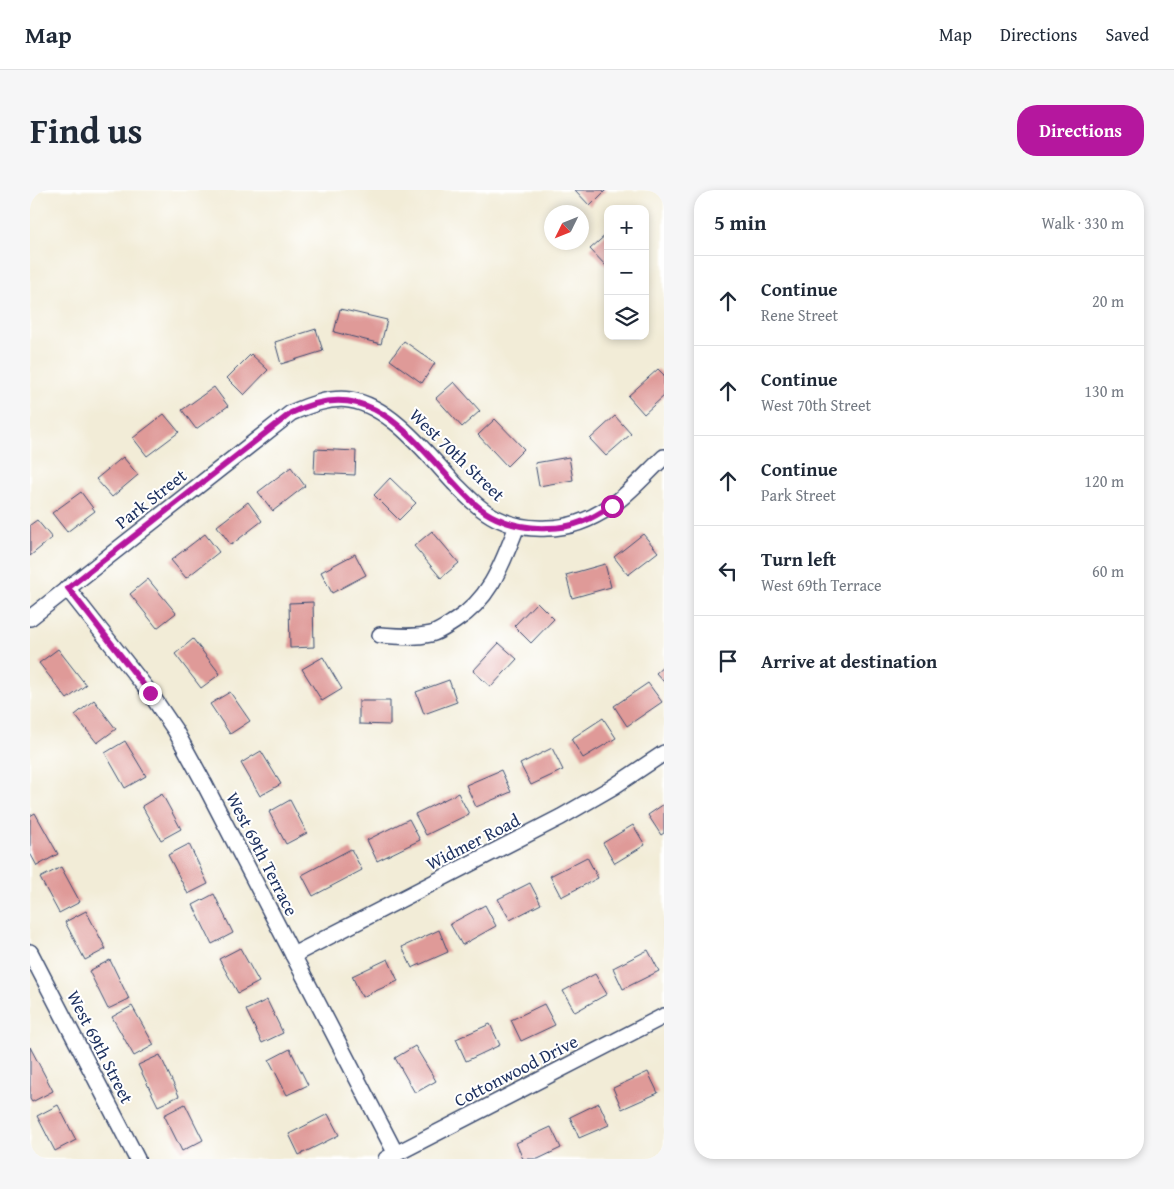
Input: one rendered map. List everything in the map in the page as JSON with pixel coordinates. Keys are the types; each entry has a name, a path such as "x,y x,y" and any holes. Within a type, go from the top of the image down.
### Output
{"street":[{"name":"West 70th Street","path":"296,411 313,404 335,400 350,400 379,410 398,424 472,502 495,518 517,526 534,529 566,526 582,522 612,506 664,457"},
{"name":"Park Street","path":"30,618 296,411"},
{"path":"380,635 411,636 431,634 466,614 484,595 500,570 517,526"},
{"name":"West 69th Terrace","path":"68,588 150,693 175,730 293,955 391,1156"},
{"name":"Widmer Road","path":"293,955 561,818 613,788 664,753"},
{"name":"West 69th Street","path":"30,952 137,1159"},
{"name":"Cottonwood Drive","path":"391,1156 664,1016"}],"building":[{"path":"575,190 606,190 590,206"},
{"path":"604,237 604,264 590,249"},
{"path":"340,309 387,320 381,344 334,332"},
{"path":"316,329 323,351 281,364 275,342"},
{"path":"404,341 435,363 422,383 390,360"},
{"path":"251,354 268,370 244,395 227,378"},
{"path":"658,369 664,375 664,396 644,414 628,396"},
{"path":"454,382 480,411 462,427 436,398"},
{"path":"214,387 228,406 196,429 182,410"},
{"path":"164,414 179,432 147,456 133,438"},
{"path":"615,416 631,434 606,456 590,439"},
{"path":"495,419 524,449 507,466 478,435"},
{"path":"315,449 356,451 355,475 314,473"},
{"path":"123,457 138,475 112,497 96,479"},
{"path":"569,457 573,480 539,486 535,463"},
{"path":"291,467 305,486 273,511 258,492"},
{"path":"390,478 416,503 399,520 374,495"},
{"path":"81,492 95,511 67,532 52,513"},
{"path":"248,502 262,521 231,545 217,526"},
{"path":"37,520 52,538 30,556 30,525"},
{"path":"432,531 459,563 441,578 414,546"},
{"path":"205,534 219,552 186,578 171,560"},
{"path":"643,534 658,552 628,575 614,557"},
{"path":"355,554 366,575 332,593 321,572"},
{"path":"605,564 611,587 572,598 566,575"},
{"path":"148,579 176,613 157,628 130,594"},
{"path":"313,602 314,647 290,648 289,603"},
{"path":"537,602 554,619 531,643 514,626"},
{"path":"193,639 220,674 201,688 175,654"},
{"path":"499,643 517,659 491,687 473,671"},
{"path":"58,649 86,685 67,699 39,663"},
{"path":"323,657 342,689 322,701 302,669"},
{"path":"664,666 664,682 656,673"},
{"path":"449,680 457,702 424,714 416,692"},
{"path":"648,683 662,702 627,726 614,706"},
{"path":"230,692 250,721 230,734 210,704"},
{"path":"94,700 116,729 97,743 75,715"},
{"path":"359,701 390,701 390,725 359,724"},
{"path":"603,718 616,738 583,758 571,739"},
{"path":"125,741 146,776 125,788 105,753"},
{"path":"552,748 563,770 531,785 520,764"},
{"path":"261,751 281,784 260,796 241,763"},
{"path":"501,770 511,792 476,807 466,785"},
{"path":"458,793 469,814 426,835 415,814"},
{"path":"162,794 181,829 161,840 142,806"},
{"path":"290,800 307,833 286,844 269,812"},
{"path":"664,804 664,833 661,835 648,815"},
{"path":"35,813 58,854 37,866 30,853 30,816"},
{"path":"409,819 420,840 377,861 367,840"},
{"path":"633,825 645,845 615,863 603,843"},
{"path":"189,844 208,884 188,894 168,855"},
{"path":"351,849 362,870 313,896 302,875"},
{"path":"587,857 598,878 561,897 550,876"},
{"path":"61,867 80,902 59,913 40,878"},
{"path":"530,883 541,904 510,920 498,899"},
{"path":"214,894 233,933 212,944 193,905"},
{"path":"485,905 496,926 462,945 450,924"},
{"path":"86,911 106,949 85,960 65,922"},
{"path":"439,930 448,952 412,968 402,947"},
{"path":"240,948 259,982 238,993 219,959"},
{"path":"648,950 659,971 623,989 613,968"},
{"path":"388,959 398,981 362,997 352,976"},
{"path":"110,960 129,999 108,1009 89,971"},
{"path":"595,974 607,994 575,1012 563,991"},
{"path":"267,1000 283,1033 262,1043 246,1010"},
{"path":"544,1004 555,1025 521,1041 511,1020"},
{"path":"132,1006 154,1045 134,1056 112,1017"},
{"path":"490,1024 500,1045 466,1061 456,1039"},
{"path":"415,1046 436,1081 415,1093 395,1058"},
{"path":"30,1047 53,1091 32,1102 30,1099"},
{"path":"290,1049 308,1085 287,1095 269,1060"},
{"path":"160,1055 179,1096 158,1106 138,1065"},
{"path":"648,1072 658,1093 622,1109 613,1088"},
{"path":"599,1103 609,1125 579,1138 570,1117"},
{"path":"185,1104 203,1140 182,1151 164,1115"},
{"path":"58,1105 76,1140 55,1151 37,1116"},
{"path":"328,1114 339,1135 299,1155 289,1134"},
{"path":"551,1127 561,1148 538,1159 523,1159 516,1143"}],"route":[{"path":"150,693 68,588 291,413 313,404 335,400 350,400 379,410 398,424 472,502 495,518 517,526 534,529 556,528 582,522 612,506"}]}
